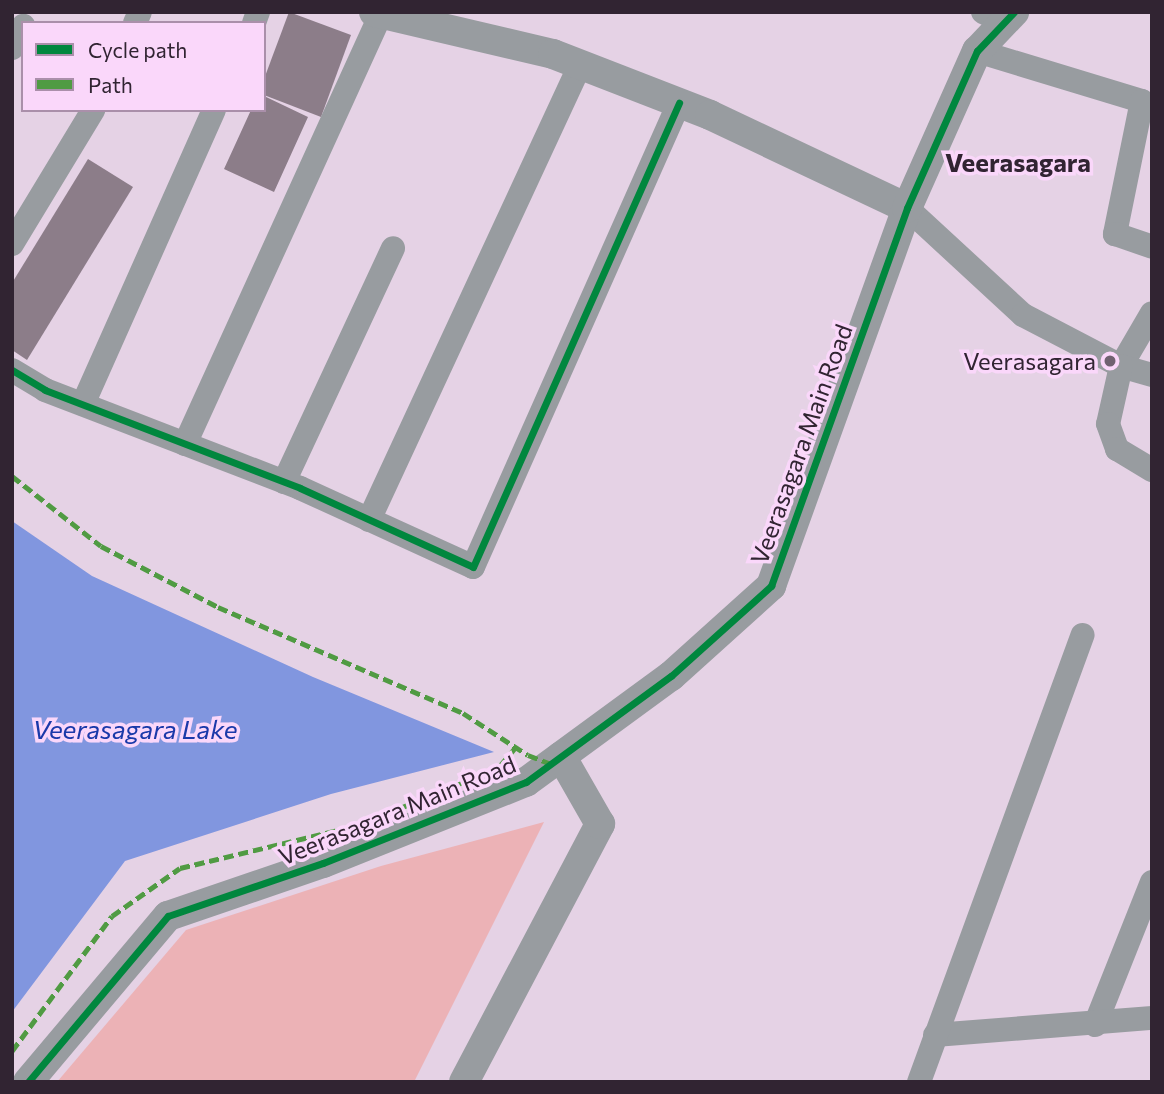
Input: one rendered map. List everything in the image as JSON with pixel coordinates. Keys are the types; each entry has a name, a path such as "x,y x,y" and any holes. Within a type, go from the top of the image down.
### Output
{"street":[{"path":"185,444 378,13 455,21 580,65 678,103 906,208 1023,315 1121,366 1152,376"},
{"name":"Veerasagara Main Road","path":"28,1082 168,916 323,863 526,782 671,676 771,586 906,208 977,51 1000,16"},
{"path":"12,48 21,28"},
{"path":"977,51 1142,101 1115,234 1152,247"},
{"path":"369,520 580,65"},
{"path":"12,370 83,404 284,482 473,567 678,103"},
{"path":"17,228 92,112"},
{"path":"83,404 213,112"},
{"path":"284,482 393,248"},
{"path":"1152,313 1121,366 1108,424 1117,449 1152,470"},
{"path":"919,1082 1083,635"},
{"path":"464,1082 600,824 561,757"},
{"path":"1095,1025 1151,888"},
{"path":"935,1035 1095,1025 1152,1018"}],"shaded area":[{"path":"544,822 414,1082 57,1082 186,930 381,866"}],"water":[{"name":"Veerasagara Lake","path":"12,521 92,576 313,677 494,752 331,794 125,861 12,1012"}],"building":[{"path":"289,12 351,35 321,117 266,96 266,74"},
{"path":"266,97 308,117 274,192 224,169 250,112 266,112"},
{"path":"88,159 133,187 27,360 12,350 12,283"}],"marked path":[{"path":"12,476 101,546 218,607 463,713 528,755 551,764"},
{"path":"12,1051 112,916 180,868 359,825 499,767 516,747"}],"cycle path":[{"path":"28,1082 168,916 323,863 526,782 671,676 771,586 907,208 977,51 1014,12"},
{"path":"12,370 45,390 300,488 473,567 679,103"}],"place":[{"name":"Veerasagara","path":"1110,361"}],"district":[{"name":"Veerasagara","path":"1018,162"}]}
